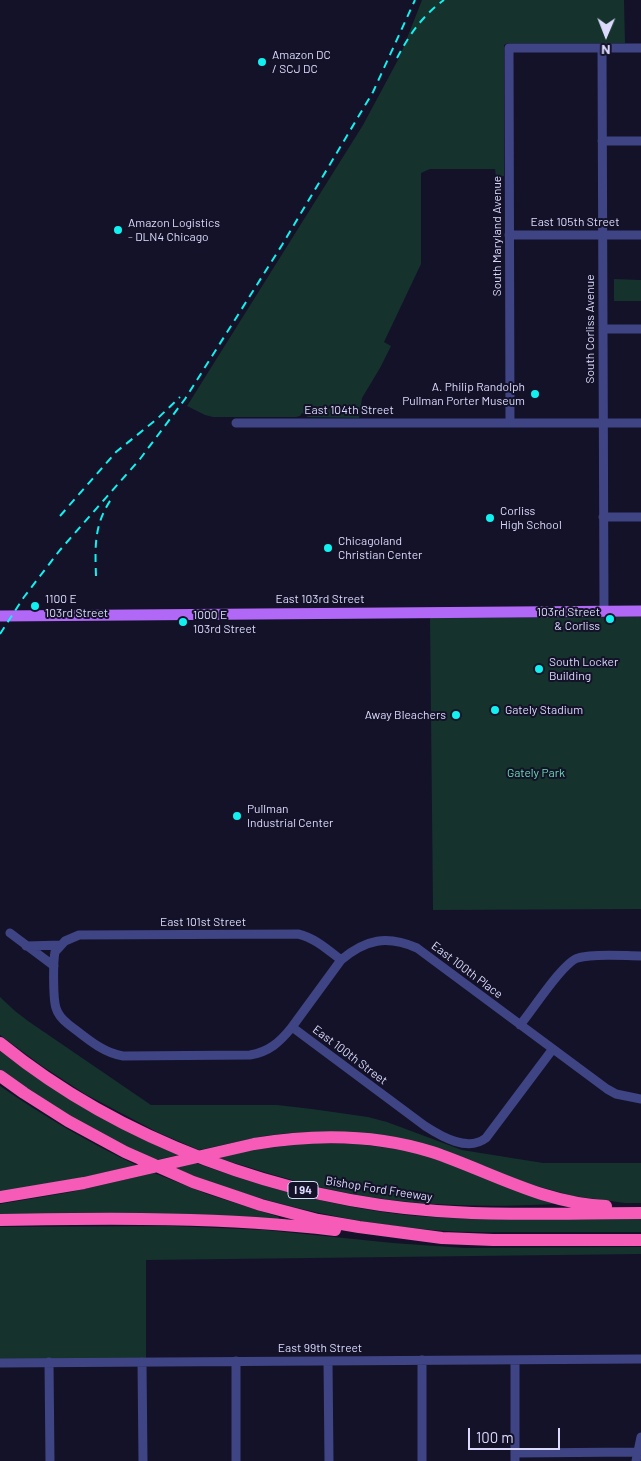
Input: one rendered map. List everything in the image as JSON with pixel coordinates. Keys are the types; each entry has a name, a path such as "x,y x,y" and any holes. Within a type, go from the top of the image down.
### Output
{"highway":[{"name":"Bishop Ford Freeway","path":"0,1043 52,1081 127,1125 209,1161 311,1192 396,1207 437,1211 641,1213"},
{"name":"I 94","path":"0,1076 68,1121 125,1152 193,1182 261,1205 318,1220 442,1238 641,1240"},
{"path":"0,1197 84,1183 254,1144 289,1139 332,1137 377,1141 431,1152 548,1196 602,1206 641,1207"},
{"path":"0,1220 121,1218 211,1220 385,1236 442,1238"}],"main road":[{"name":"East 103rd Street","path":"0,616 641,611"}],"street":[{"name":"South Maryland Avenue","path":"510,423 509,48 602,48"},
{"path":"602,48 641,48"},
{"name":"South Corliss Avenue","path":"602,48 604,611"},
{"path":"602,142 641,141"},
{"name":"East 105th Street","path":"509,235 641,235"},
{"path":"602,329 641,329"},
{"name":"East 104th Street","path":"236,423 641,423"},
{"path":"603,517 641,517"},
{"path":"10,933 54,966"},
{"name":"East 101st Street","path":"26,946 61,945 72,938 86,934 298,934 314,940 341,960"},
{"name":"East 100th Place","path":"292,1028 341,960 358,947 369,942 390,940 417,948 552,1050 608,1089 616,1094 641,1099"},
{"path":"61,945 55,952 56,1009 68,1024 105,1050 116,1055 250,1055 264,1052 276,1045 292,1028"},
{"path":"520,1025 562,970 573,960 586,956 641,956"},
{"name":"East 100th Street","path":"292,1028 425,1126 447,1138 465,1143 477,1143 486,1138 552,1050"},
{"name":"East 99th Street","path":"0,1363 641,1359"},
{"path":"422,1360 422,1461"},
{"path":"515,1360 515,1457 637,1456 641,1437"},
{"path":"236,1361 236,1461"},
{"path":"328,1361 329,1461"},
{"path":"49,1362 50,1461"},
{"path":"142,1362 143,1461"}],"green space":[{"path":"422,0 624,0 625,43 508,43 504,45 504,176 496,177 495,169 430,169 421,173 421,264 384,342 391,346 362,398 359,418 308,417 302,413 296,417 213,417 187,406 363,125 400,56"},
{"path":"614,279 641,280 641,301 614,301"},
{"name":"Gately Park","path":"641,617 641,909 433,910 430,618"},
{"path":"0,997 28,1021 151,1105 277,1105 312,1109 368,1117 387,1122 462,1150 543,1163 641,1163 641,1203 625,1203 573,1196 342,1132 289,1133 264,1136 199,1150 157,1132 85,1094 42,1066 0,1035"},
{"path":"0,1051 86,1109 154,1145 178,1155 156,1160 113,1140 71,1117 0,1070"},
{"path":"0,1086 66,1128 136,1165 90,1176 0,1192"},
{"path":"307,1143 357,1144 404,1150 427,1156 554,1202 554,1204 497,1206 440,1204 384,1199 314,1186 218,1158 246,1151"},
{"path":"196,1163 247,1181 352,1207 420,1216 463,1218 641,1219 641,1232 456,1232 366,1222 301,1209 237,1191 174,1168"},
{"path":"154,1173 207,1194 279,1217 278,1221 0,1216 0,1204 71,1192"},
{"path":"172,1226 265,1230 465,1248 641,1247 641,1254 146,1260 146,1360 0,1359 0,1227"}],"railway":[{"path":"0,634 24,597 60,550 140,459 185,399 282,245 373,92 415,0"},
{"path":"397,58 417,26 429,12 444,0"},
{"path":"60,516 116,452 157,419 180,397"},
{"path":"96,576 97,535 102,517 112,498"}],"place":[{"name":"Amazon DC / SCJ DC","path":"262,62"},
{"name":"Amazon Logistics - DLN4 Chicago","path":"118,230"},
{"name":"A. Philip Randolph Pullman Porter Museum","path":"535,394"},
{"name":"Corliss High School","path":"490,518"},
{"name":"Chicagoland Christian Center","path":"328,548"},
{"name":"1100 E 103rd Street","path":"35,606"},
{"name":"103rd Street & Corliss","path":"610,619"},
{"name":"1000 E 103rd Street","path":"183,622"},
{"name":"South Locker Building","path":"539,669"},
{"name":"Gately Stadium","path":"495,710"},
{"name":"Away Bleachers","path":"456,715"},
{"name":"Pullman Industrial Center","path":"237,816"}]}
